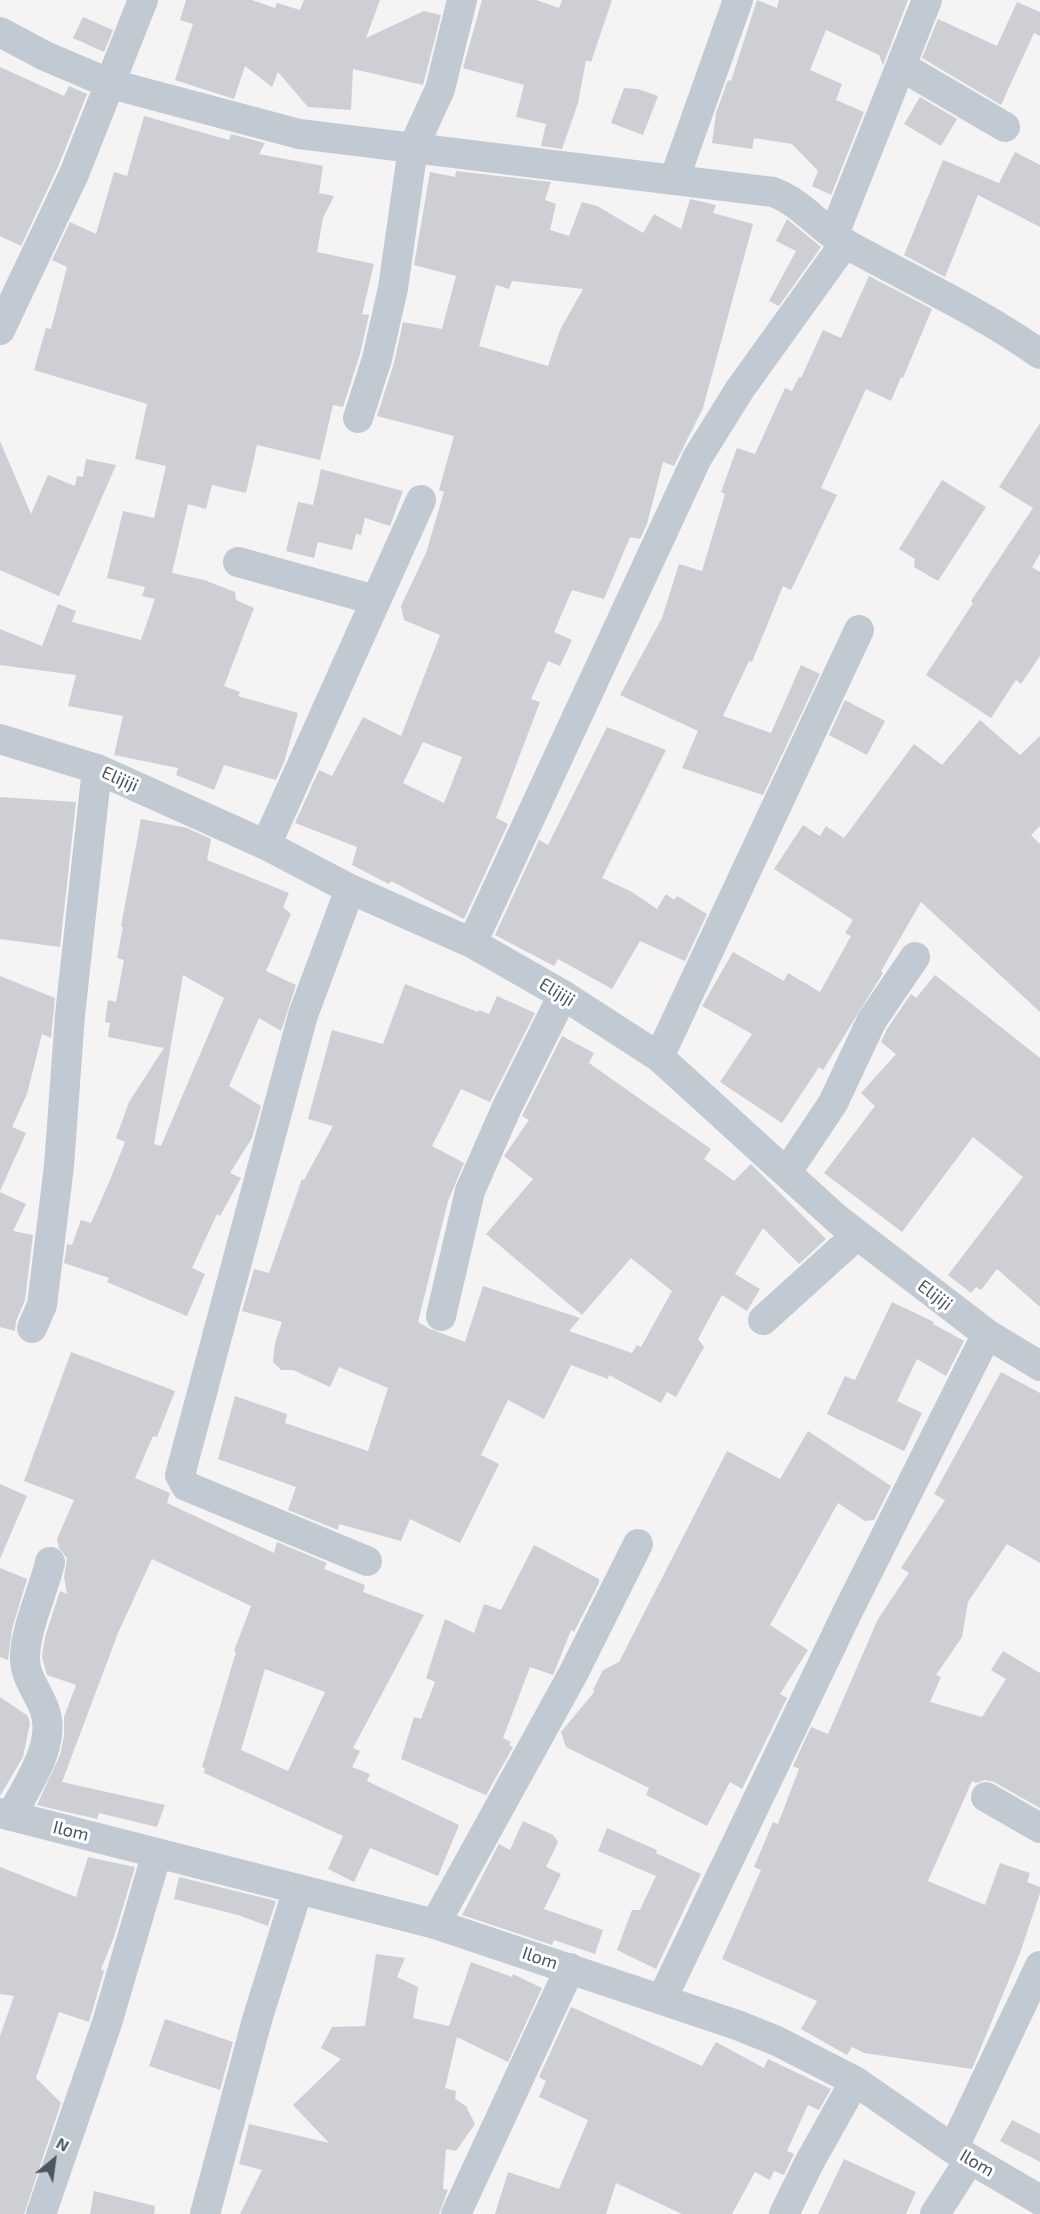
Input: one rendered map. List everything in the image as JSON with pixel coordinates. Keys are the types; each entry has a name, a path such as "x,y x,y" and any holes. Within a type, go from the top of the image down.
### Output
{"street":[{"path":"0,330 74,174 143,0"},
{"path":"358,418 377,359 393,288 413,148 440,89 462,0"},
{"path":"674,180 738,0"},
{"path":"472,943 698,459 740,389 840,239 901,66 927,0"},
{"path":"0,32 45,56 111,84 299,134 773,192 788,198 840,239 998,324 1040,354"},
{"path":"901,66 1005,128"},
{"path":"266,845 421,500"},
{"path":"238,562 375,600"},
{"path":"658,1057 859,630"},
{"name":"Elijiji","path":"0,739 97,769 266,845 350,889 472,943 563,995 658,1057 857,1235 987,1334 1035,1354"},
{"path":"32,1328 42,1305 59,1166 70,1015 97,769"},
{"path":"350,889 303,1015 180,1474 186,1486 367,1561"},
{"path":"787,1172 833,1103 872,1020 915,957"},
{"path":"441,1316 470,1191 507,1107 563,995"},
{"path":"763,1320 857,1235"},
{"path":"662,1999 841,1624 987,1334"},
{"path":"435,1924 573,1674 638,1544"},
{"path":"6,1814 41,1757 46,1735 47,1715 39,1695 27,1676 25,1658 28,1629 42,1594 50,1562"},
{"path":"986,1797 1040,1828"},
{"name":"Ilom","path":"6,1814 435,1924 662,1999 777,2041 855,2081 962,2154 1040,2200"},
{"path":"41,2214 107,2023 157,1853"},
{"path":"205,2214 257,2020 298,1889"},
{"path":"935,2214 1040,1966"},
{"path":"456,2214 570,1968"},
{"path":"784,2214 809,2163 855,2081"}],"building":[{"path":"186,0 252,0 275,8 277,3 300,10 304,0 380,0 366,38 424,11 441,15 423,85 353,69 351,110 308,107 278,72 272,87 245,66 234,99 175,80 193,24 180,20"},
{"path":"482,0 536,0 559,8 562,0 612,0 591,62 586,60 578,103 562,149 541,146 546,124 516,117 524,85 463,68"},
{"path":"757,0 777,8 779,0 908,0 883,65 879,55 826,30 810,70 842,84 836,100 864,112 831,195 812,186 818,171 792,144 754,138 752,149 712,143 716,113 728,80 731,81"},
{"path":"1017,2 1040,12 1040,36 1034,33 1001,105 922,58 938,19 997,46"},
{"path":"83,17 113,30 104,52 73,38"},
{"path":"0,67 64,96 69,86 87,94 58,167 21,246 0,236"},
{"path":"624,88 638,89 658,96 643,135 611,123"},
{"path":"920,97 957,119 941,146 904,124"},
{"path":"144,116 229,140 231,134 265,143 259,154 323,166 319,193 334,196 323,218 317,252 374,264 362,314 369,315 360,354 343,407 333,405 320,460 257,445 246,493 212,485 206,509 188,504 172,573 204,580 235,592 236,600 254,608 224,686 240,692 238,696 298,713 284,762 276,780 224,765 214,790 176,775 178,768 114,755 123,716 68,706 76,675 0,665 0,629 42,646 58,604 76,611 72,622 141,640 155,599 142,596 145,587 107,578 123,511 154,518 166,466 135,459 147,404 34,370 46,328 51,329 67,267 52,260 70,222 96,234 114,172 127,176"},
{"path":"1015,152 1040,165 1040,227 978,195 945,277 904,255 943,160 999,183"},
{"path":"456,171 551,182 545,200 556,204 550,230 569,236 582,202 597,206 643,233 654,214 681,229 690,199 716,205 713,213 753,224 703,408 674,466 663,462 647,524 640,539 630,537 604,599 572,590 554,632 572,640 560,666 548,661 531,699 540,702 496,818 508,824 464,919 391,881 389,884 352,865 357,847 295,823 319,770 332,776 363,717 401,736 440,635 404,620 401,606 426,553 444,492 439,490 454,436 377,416 394,363 403,322 442,329 456,276 414,265 430,172 455,177","holes":["512,281 583,289 560,330 548,366 479,346 496,285 509,289","423,742 462,757 444,803 403,783"]},
{"path":"787,219 821,247 779,306 769,301 796,251 776,241"},
{"path":"869,276 932,309 891,401 866,389 821,488 837,495 791,590 783,586 752,662 749,661 723,716 771,733 801,665 820,674 763,795 682,768 698,731 620,695 662,618 679,564 702,571 725,494 721,492 737,448 755,454 785,388 792,391 799,377 801,378 823,330 841,338"},
{"path":"1040,423 1040,554 1032,567 1040,572 1040,656 1021,684 1016,680 991,718 926,675 973,603 971,601 1033,508 999,487"},
{"path":"0,441 31,514 48,475 75,486 77,476 83,477 86,459 116,465 59,596 0,570"},
{"path":"321,469 403,491 390,526 365,518 361,535 356,534 352,550 318,542 314,558 286,551 298,502 313,505"},
{"path":"942,480 986,507 938,581 914,567 915,559 899,549"},
{"path":"845,700 885,721 867,755 829,735"},
{"path":"980,720 1020,755 1040,736 1040,826 1031,835 1040,844 1040,1012 921,902 881,971 883,973 823,1070 819,1067 782,1123 720,1082 752,1034 702,1006 733,952 784,981 788,973 820,992 851,936 845,933 853,920 774,869 803,825 820,836 826,826 844,838 914,744 942,765"},
{"path":"607,727 666,750 602,878 632,892 657,909 666,894 674,900 677,896 707,914 685,961 640,941 612,989 558,959 554,966 495,935 539,840 548,845"},
{"path":"0,797 76,802 60,947 0,939"},
{"path":"141,819 187,828 211,839 207,860 289,893 283,907 291,914 266,971 296,985 281,1031 259,1018 229,1086 261,1106 252,1138 230,1173 241,1178 220,1216 217,1214 192,1268 205,1274 187,1316 107,1282 109,1278 64,1263 67,1244 72,1245 81,1220 91,1223 110,1180 125,1142 116,1138 129,1102 164,1048 108,1037 110,1023 105,1022 108,1000 116,1002 124,960 117,958 123,927 121,926","holes":["183,975 224,998 161,1146 154,1144"]},
{"path":"935,975 1040,1058 1040,1307 997,1269 981,1290 976,1287 971,1293 948,1275 1023,1177 973,1137 902,1232 824,1173 875,1106 861,1093 896,1054 881,1042 887,1029 911,994 916,998"},
{"path":"0,976 55,998 51,1038 42,1034 27,1094 12,1127 26,1133 0,1191"},
{"path":"405,984 478,1012 479,1010 489,1014 497,996 535,1013 490,1102 461,1089 432,1146 464,1163 448,1201 418,1322 465,1342 483,1286 580,1318 569,1331 632,1353 637,1345 641,1347 672,1291 631,1258 582,1315 486,1234 533,1179 504,1156 529,1120 522,1116 562,1036 594,1053 589,1063 711,1149 704,1159 734,1181 751,1164 826,1239 799,1264 763,1228 735,1274 760,1289 747,1311 722,1295 698,1339 704,1347 676,1397 667,1392 661,1403 609,1375 608,1379 571,1365 544,1419 508,1400 481,1455 499,1464 460,1543 410,1519 401,1541 339,1524 338,1530 288,1510 296,1487 218,1459 235,1396 287,1414 285,1423 368,1451 388,1388 339,1367 330,1387 293,1370 281,1370 273,1362 275,1343 282,1322 242,1311 254,1269 269,1273 302,1179 304,1180 333,1126 308,1119 332,1030 383,1044"},
{"path":"0,1192 26,1204 13,1231 33,1235 25,1300 16,1321 15,1331 0,1327"},
{"path":"892,1302 934,1322 933,1324 964,1341 946,1376 917,1359 897,1401 922,1413 904,1451 827,1414 845,1376 855,1380"},
{"path":"71,1352 175,1391 157,1437 153,1436 135,1478 170,1493 167,1503 274,1553 277,1542 327,1563 324,1569 365,1585 363,1592 424,1615 353,1748 360,1751 352,1767 370,1774 367,1781 459,1825 438,1876 370,1848 354,1882 328,1869 343,1836 204,1773 205,1768 202,1767 236,1652 234,1651 251,1606 152,1559 118,1633 62,1782 165,1805 157,1827 99,1813 97,1819 37,1805 60,1755 64,1736 64,1717 76,1685 47,1675 42,1657 45,1637 60,1591 67,1594 64,1577 67,1558 59,1548 57,1539 74,1500 24,1481","holes":["265,1669 325,1692 288,1771 241,1750"]},
{"path":"1001,1372 1040,1393 1040,1563 1007,1544 968,1602 962,1637 936,1675 941,1677 930,1702 982,1717 1006,1679 991,1670 1003,1651 1040,1673 1040,1808 994,1782 985,1780 976,1783 972,1781 928,1881 985,1905 1000,1863 1030,1873 1027,1882 1040,1887 1040,1893 1020,1953 972,2069 864,2053 852,2047 847,2055 801,2029 817,2001 722,1959 761,1870 754,1867 773,1822 778,1824 799,1769 793,1766 811,1727 828,1734 878,1619 909,1573 901,1568 945,1500 934,1494"},
{"path":"808,1431 891,1486 874,1520 865,1521 838,1503 770,1625 808,1650 780,1694 787,1698 742,1789 730,1782 707,1826 646,1795 649,1788 566,1747 561,1732 595,1691 593,1690 603,1670 619,1662 727,1451 780,1479"},
{"path":"0,1484 27,1496 0,1559"},
{"path":"534,1545 599,1579 599,1583 574,1632 571,1630 553,1675 530,1667 503,1738 511,1742 509,1745 513,1747 486,1795 401,1759 414,1717 421,1719 435,1682 426,1678 445,1619 474,1633 484,1604 501,1610"},
{"path":"0,1568 27,1579 12,1629 8,1660 0,1657"},
{"path":"0,1697 28,1716 30,1723 23,1757 0,1796"},
{"path":"523,1821 553,1835 558,1842 546,1867 561,1874 544,1909 603,1930 595,1954 554,1940 552,1945 462,1915 499,1844 510,1850"},
{"path":"607,1828 657,1850 656,1853 701,1874 656,1969 617,1950 632,1910 640,1910 656,1876 598,1851"},
{"path":"88,1857 135,1867 114,1937 101,1969 104,1971 89,2022 59,2012 36,2078 61,2103 24,2214 0,2214 0,2036 14,1996 0,1994 0,1867 76,1897"},
{"path":"179,1877 276,1901 268,1926 238,1915 174,1899"},
{"path":"376,1954 405,1958 397,1977 418,1987 413,2018 449,2026 471,1962 512,1977 513,1974 542,1988 508,2062 457,2037 445,2088 456,2091 455,2099 466,2106 475,2124 456,2151 446,2149 443,2189 448,2190 439,2214 240,2214 262,2170 239,2164 249,2124 329,2143 293,2105 341,2059 321,2048 332,2027 365,2026"},
{"path":"571,2007 702,2066 716,2042 764,2068 768,2059 831,2089 819,2110 808,2105 787,2151 794,2154 784,2175 774,2171 770,2180 755,2172 732,2214 682,2214 616,2183 606,2214 495,2214 508,2172 559,2189 588,2120 539,2097 546,2081 539,2077"},
{"path":"165,2019 233,2042 220,2090 149,2066"},
{"path":"1012,2120 1040,2134 1040,2162 1000,2141"},
{"path":"844,2159 916,2192 906,2214 818,2214"},
{"path":"94,2191 155,2206 154,2214 90,2214"}]}
